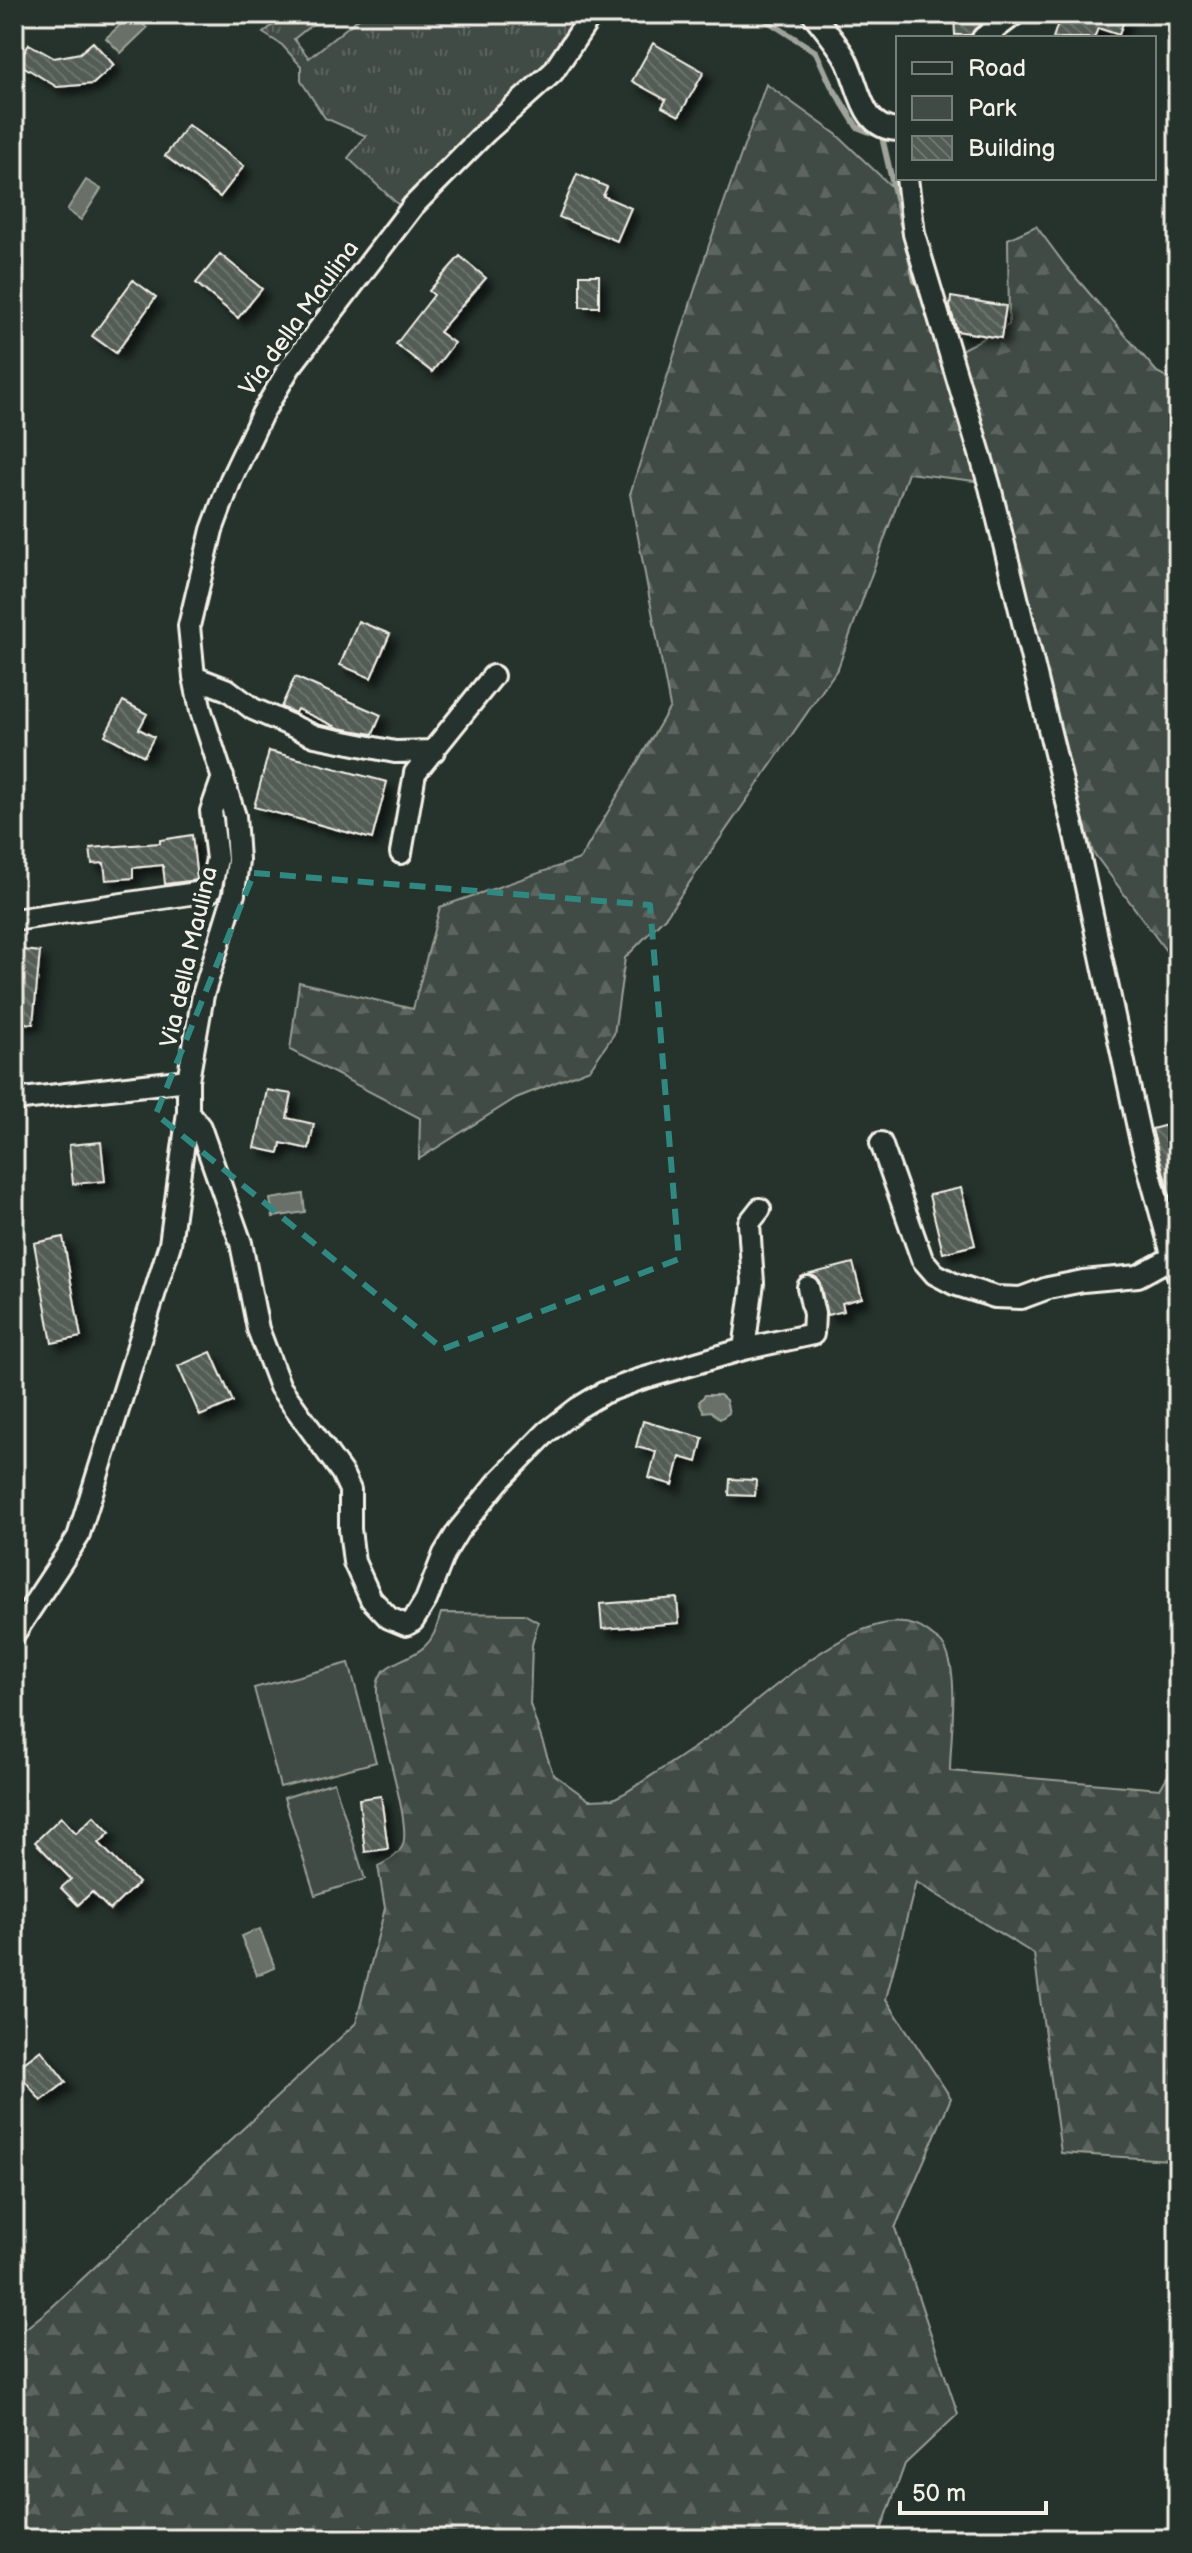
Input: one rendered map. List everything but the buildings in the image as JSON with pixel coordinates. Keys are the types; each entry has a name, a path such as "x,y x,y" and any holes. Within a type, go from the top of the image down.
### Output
{"street":[{"name":"Via della Maulina","path":"14,1634 78,1537 170,1244 188,1112 188,1080 203,995 234,894 238,860 235,816 201,711 189,626 212,530 231,479 262,414 290,367 413,206 485,133 553,72 592,14"},
{"path":"813,14 845,56 865,112 887,130 896,130"},
{"path":"986,36 1015,14"},
{"path":"881,1143 911,1236 922,1259 935,1274 954,1284 995,1297 1021,1298 1048,1288 1138,1276 1175,1267 1140,1137 1075,835 994,502 914,234 907,180"},
{"path":"401,853 415,773 493,676"},
{"path":"194,677 228,690 253,709 315,736 395,752 434,751"},
{"path":"14,920 210,891 217,859 211,811 223,777"},
{"path":"14,1100 188,1080"},
{"path":"188,1112 200,1127 241,1243 258,1329 280,1387 342,1473 350,1490 354,1562 371,1599 389,1618 406,1625 413,1621 426,1600 444,1554 458,1531 499,1481 547,1432 603,1393 638,1380 744,1349 813,1334 814,1314 808,1287"},
{"path":"744,1349 753,1283 749,1223 760,1209"}],"highlighted area":[{"path":"254,873 650,905 679,1259 443,1349 156,1114"}],"green space":[{"path":"287,14 325,14 294,39 309,58 364,14 578,14 541,73 448,158 403,209 348,158 366,136 325,118 301,81 301,66 282,45 263,33"},
{"path":"766,84 836,134 891,186 951,355 1009,325 1008,239 1036,226 1065,265 1157,372 1178,383 1178,967 1093,852 983,482 908,473 838,668 667,915 625,958 614,1034 590,1069 516,1098 419,1159 420,1118 290,1050 299,982 413,1009 440,907 580,859 670,707 630,494 709,245"},
{"path":"441,1613 524,1614 538,1622 532,1645 530,1704 553,1774 589,1800 613,1799 625,1793 721,1729 821,1652 851,1635 879,1625 906,1623 929,1633 943,1645 952,1671 953,1688 950,1771 1160,1789 1177,1760 1178,1734 1178,2157 1169,2160 1061,2153 1034,1954 916,1882 886,1999 951,2098 895,2228 958,2414 905,2464 878,2539 14,2539 14,2338 52,2307 356,2023 385,1908 378,1866 397,1853 402,1847 404,1835 377,1688 379,1679 388,1667 428,1642"},
{"path":"349,1663 376,1762 280,1787 254,1688"},
{"path":"334,1782 365,1879 315,1895 284,1798"}],"shaded area":[{"path":"132,14 147,28 121,53 106,38"},
{"path":"86,180 101,189 81,220 67,210"},
{"path":"303,1194 305,1212 273,1217 270,1199"},
{"path":"705,1395 720,1395 726,1400 729,1413 720,1419 711,1411 704,1412 699,1402"},
{"path":"260,1929 275,1968 257,1975 241,1936"}],"waterway":[{"path":"757,14 816,52 831,85 857,127 882,137 904,233"},
{"path":"907,243 915,281"}]}
